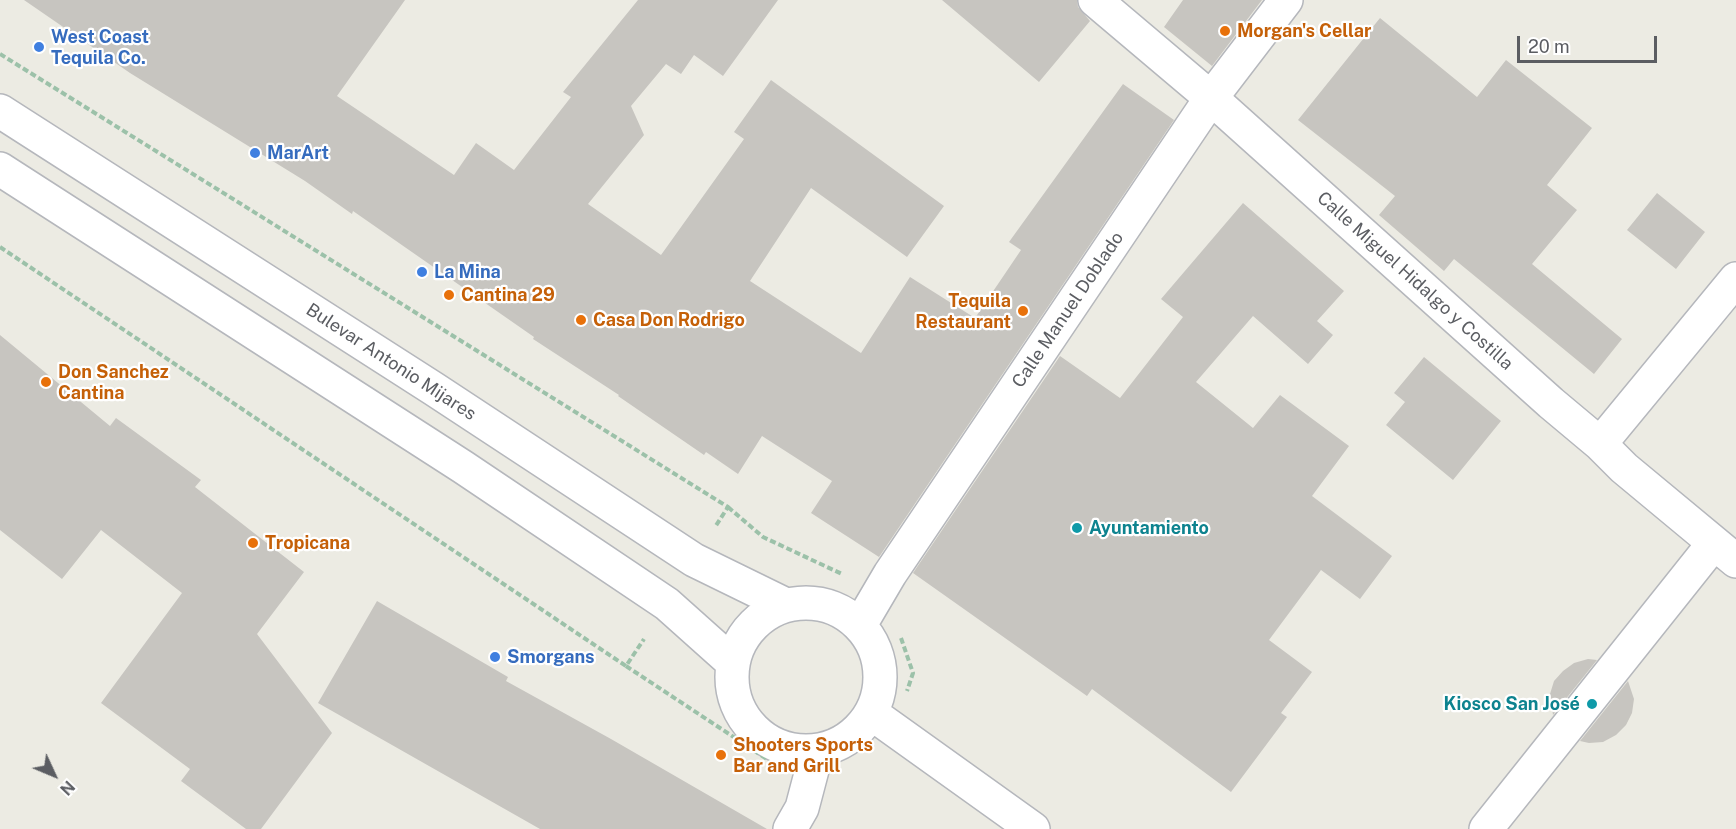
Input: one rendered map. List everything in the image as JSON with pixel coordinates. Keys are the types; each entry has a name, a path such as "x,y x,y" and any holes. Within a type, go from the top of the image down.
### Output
{"street":[{"name":"Calle Miguel Hidalgo y Costilla","path":"1095,0 1211,98 1551,403 1600,444 1624,468 1725,552"},
{"name":"Calle Manuel Doblado","path":"867,614 890,574 1211,98 1286,0"},
{"name":"Bulevar Antonio Mijares","path":"0,111 434,389 694,560 786,605"},
{"path":"0,168 463,467 657,598 733,663"},
{"path":"1600,444 1736,279"},
{"path":"1486,829 1725,552"},
{"path":"883,722 879,692 881,671 871,641 867,614 818,603 786,605 768,614 752,627 740,644 733,663 732,687 738,710 752,730 771,744 794,752 817,751 833,747 849,738 862,726 883,722 1034,829"},
{"path":"790,829 801,808 817,751"}],"path":[{"path":"728,507 763,537 848,576 867,614 890,617 904,643 913,674 883,722"},
{"path":"626,666 699,712 807,786"}],"building":[{"path":"24,0 405,0 337,96 454,175 476,143 514,170 571,97 563,92 638,0 778,0 723,76 694,55 681,74 666,64 631,106 644,135 588,204 661,255 744,139 734,132 771,80 944,206 907,257 811,188 750,281 861,353 910,277 975,318 1021,250 1009,242 1123,84 1174,120 879,557 811,513 832,481 762,436 738,474 706,452 704,455 619,395 533,339 534,337 353,211 352,214 305,181 130,73"},
{"path":"942,0 1077,0 1078,7 1090,21 1039,82"},
{"path":"1183,0 1262,0 1212,66 1164,27"},
{"path":"1380,18 1477,97 1506,60 1592,128 1547,185 1577,210 1532,264 1622,339 1594,374 1454,259 1444,271 1379,215 1395,196 1298,120"},
{"path":"1657,193 1705,232 1676,269 1627,230"},
{"path":"1243,203 1344,291 1317,321 1333,335 1308,364 1253,316 1196,382 1253,428 1280,395 1349,446 1312,496 1392,556 1360,599 1321,570 1269,640 1312,672 1281,713 1287,717 1231,792 1092,689 1087,696 913,573 1060,356 1120,398 1183,317 1161,299"},
{"path":"0,335 110,426 116,418 201,480 195,487 304,572 257,634 332,733 261,829 246,829 181,781 190,769 101,703 182,593 101,530 62,579 0,530"},
{"path":"1424,357 1501,421 1453,480 1386,425 1405,402 1394,393"},
{"path":"377,601 508,677 506,681 767,829 540,829 318,703"},
{"path":"1588,659 1597,660 1553,715 1550,694 1554,681 1574,663"},
{"path":"1628,681 1634,699 1632,713 1626,725 1616,735 1603,742 1580,741"}],"place":[{"name":"Morgan's Cellar","path":"1225,31"},
{"name":"West Coast Tequila Co.","path":"39,47"},
{"name":"MarArt","path":"255,153"},
{"name":"La Mina","path":"422,272"},
{"name":"Cantina 29","path":"449,295"},
{"name":"Tequila Restaurant","path":"1023,311"},
{"name":"Casa Don Rodrigo","path":"581,320"},
{"name":"Don Sanchez Cantina","path":"46,382"},
{"name":"Ayuntamiento","path":"1077,528"},
{"name":"Tropicana","path":"253,543"},
{"name":"Smorgans","path":"495,657"},
{"name":"Kiosco San José","path":"1592,704"},
{"name":"Shooters Sports Bar and Grill","path":"721,755"}]}
